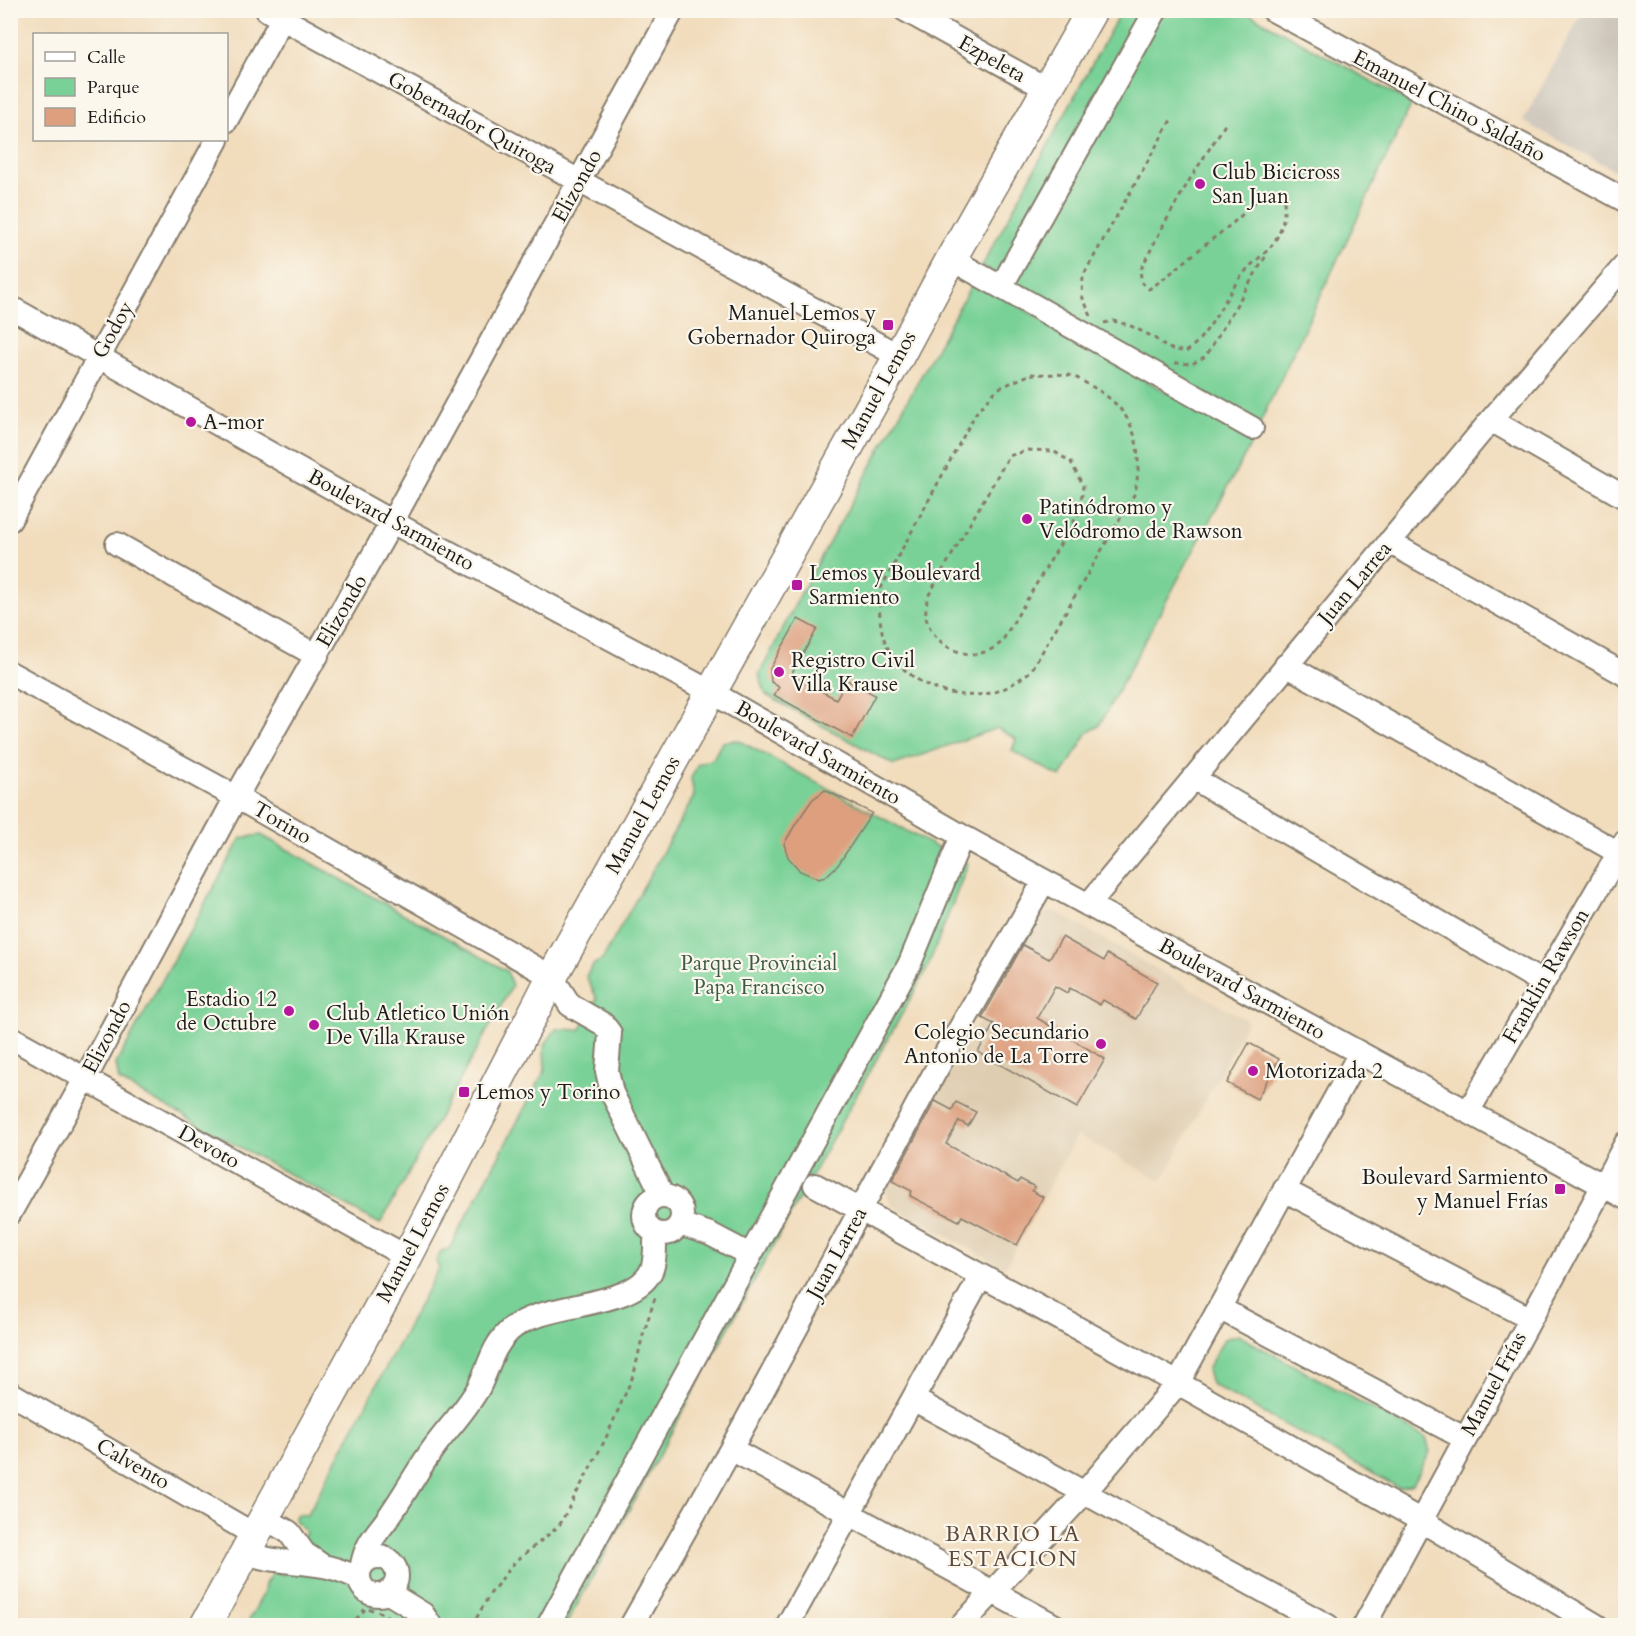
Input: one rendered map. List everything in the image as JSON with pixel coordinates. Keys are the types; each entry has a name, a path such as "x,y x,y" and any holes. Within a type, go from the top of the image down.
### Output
{"main road":[{"name":"Manuel Lemos","path":"205,1626 407,1257 552,977 1092,10"}],"street":[{"name":"Elizondo","path":"11,1212 236,797 392,522 673,10"},
{"name":"Ezpeleta","path":"905,10 1047,89"},
{"path":"1002,287 1156,10"},
{"name":"Emanuel Chino Saldaño","path":"1273,10 1626,201"},
{"name":"Gobernador Quiroga","path":"279,13 579,182 899,356"},
{"path":"228,117 279,13"},
{"name":"Godoy","path":"10,520 216,141"},
{"path":"951,259 1252,428"},
{"name":"Juan Larrea","path":"1088,905 1491,420 1626,264"},
{"name":"Boulevard Sarmiento","path":"10,307 392,522 711,692 962,836 1626,1198"},
{"path":"1491,420 1624,494"},
{"path":"1389,542 1626,675"},
{"path":"117,544 317,656"},
{"path":"1286,665 1623,850"},
{"name":"Torino","path":"10,673 236,797 552,977"},
{"path":"1193,778 1542,982"},
{"path":"548,1626 910,963 962,836"},
{"name":"Franklin Rawson","path":"1468,1112 1542,982 1623,850"},
{"name":"Juan Larrea","path":"631,1626 731,1449 935,1072 1044,881"},
{"path":"552,977 570,1005 603,1024 610,1033 607,1071 612,1093 663,1196"},
{"name":"Devoto","path":"10,1037 407,1257"},
{"path":"961,1626 1085,1492 1178,1383 1360,1053"},
{"name":"Manuel Frías","path":"1364,1626 1626,1143"},
{"path":"815,1185 1178,1383 1420,1520 1597,1626"},
{"path":"1284,1190 1530,1318"},
{"path":"663,1196 676,1201 680,1206 682,1212 680,1224 667,1234 655,1233 646,1224 644,1211 651,1200 663,1196"},
{"path":"680,1224 710,1234 750,1255"},
{"path":"360,1572 372,1557 379,1556 391,1561 397,1573 392,1589 382,1594 365,1590 360,1572 368,1543 382,1527 437,1443 469,1402 499,1341 510,1329 525,1319 610,1298 639,1285 652,1269 655,1233"},
{"path":"787,1626 981,1276"},
{"path":"1219,1308 1464,1438"},
{"name":"Calvento","path":"10,1393 255,1535"},
{"path":"913,1399 1328,1626"},
{"path":"731,1449 1055,1626"},
{"path":"325,1566 304,1553 289,1532 255,1535 272,1560 360,1572"},
{"path":"387,1592 423,1614 431,1626"}],"path":[{"path":"1091,318 1082,296 1083,276 1172,118"},
{"path":"1166,362 1192,364 1206,356 1278,236 1285,217 1284,201 1275,196 1258,198 1244,215 1206,243 1164,280 1149,289 1142,284 1140,272 1162,228 1226,123"},
{"path":"1109,327 1101,323 1113,321 1129,325 1153,337 1167,348 1186,352 1198,343 1242,275 1253,262 1268,252"},
{"path":"1031,374 1072,376 1105,393 1128,419 1138,447 1139,470 1135,493 1031,671 1003,689 972,695 946,693 911,676 891,654 878,609 881,588 976,413 997,389 1031,374"},
{"path":"1028,450 1053,450 1071,462 1083,486 1080,511 1001,643 985,652 962,654 948,648 932,631 926,616 927,598 1009,456 1028,450"},
{"path":"472,1626 490,1594 515,1562 559,1526 605,1440 634,1374 642,1338 658,1288"},
{"path":"350,1626 366,1608 383,1614 399,1626"},
{"path":"280,1626 286,1622 301,1626"}],"shaded area":[{"path":"1583,11 1625,11 1625,176 1523,121"},
{"name":"Colegio Secundario Antonio de La Torre","path":"1054,911 1248,1021 1162,1181 1077,1135 1005,1268 892,1206 885,1188 1039,915"}],"green space":[{"name":"Club Bicicross San Juan","path":"1121,11 1244,11 1412,103 1259,425 982,266"},
{"name":"Patinódromo y Velódromo de Rawson","path":"974,280 1252,442 1099,726 1088,732 1061,777 1012,751 1016,739 997,728 894,765 766,695 759,675 800,595"},
{"name":"Parque Provincial Papa Francisco","path":"738,740 968,864 927,969 566,1625 246,1626 273,1572 285,1574 286,1552 306,1533 294,1519 297,1514 307,1515 439,1268 436,1262 441,1251 449,1249 545,1070 544,1046 556,1029 580,1030 597,999 586,976 594,964 602,960 694,796 691,778 698,764 713,759 722,742"},
{"name":"Estadio 12 de Octubre","path":"261,835 507,971 512,986 380,1224 119,1081 116,1064 241,838"},
{"path":"1238,1335 1426,1438 1430,1452 1413,1484 1399,1488 1211,1384 1207,1370 1224,1339"}],"building":[{"path":"798,619 817,629 791,675 836,699 847,680 875,695 852,738 774,695 779,687 771,682 770,669"},
{"path":"825,790 872,813 838,865 825,877 819,879 800,871 788,857 784,844 812,800"},
{"path":"1062,937 1104,961 1107,954 1157,982 1136,1019 1103,1000 1100,1005 1070,988 1067,993 1055,986 1037,1018 1105,1059 1077,1108 978,1052 994,1024 982,1018 1023,945 1049,959"},
{"name":"Motorizada 2","path":"1249,1043 1279,1059 1257,1099 1227,1083"},
{"path":"935,1101 952,1110 956,1102 976,1112 968,1126 959,1121 946,1144 1018,1183 1020,1179 1035,1187 1032,1191 1043,1197 1017,1245 962,1216 959,1221 910,1196 912,1191 892,1181"}],"place":[{"name":"Club Bicicross San Juan","path":"1200,184"},
{"name":"Manuel Lemos y Gobernador Quiroga","path":"888,325"},
{"name":"A-mor","path":"191,422"},
{"name":"Patinódromo y Velódromo de Rawson","path":"1027,519"},
{"name":"Lemos y Boulevard Sarmiento","path":"797,585"},
{"name":"Registro Civil Villa Krause","path":"779,672"},
{"name":"Estadio 12 de Octubre","path":"289,1011"},
{"name":"Club Atletico Unión De Villa Krause","path":"314,1025"},
{"name":"Colegio Secundario Antonio de La Torre","path":"1101,1044"},
{"name":"Motorizada 2","path":"1253,1071"},
{"name":"Lemos y Torino","path":"464,1092"},
{"name":"Boulevard Sarmiento y Manuel Frías","path":"1560,1189"}],"district":[{"name":"BARRIO LA ESTACION","path":"1013,1546"}]}
